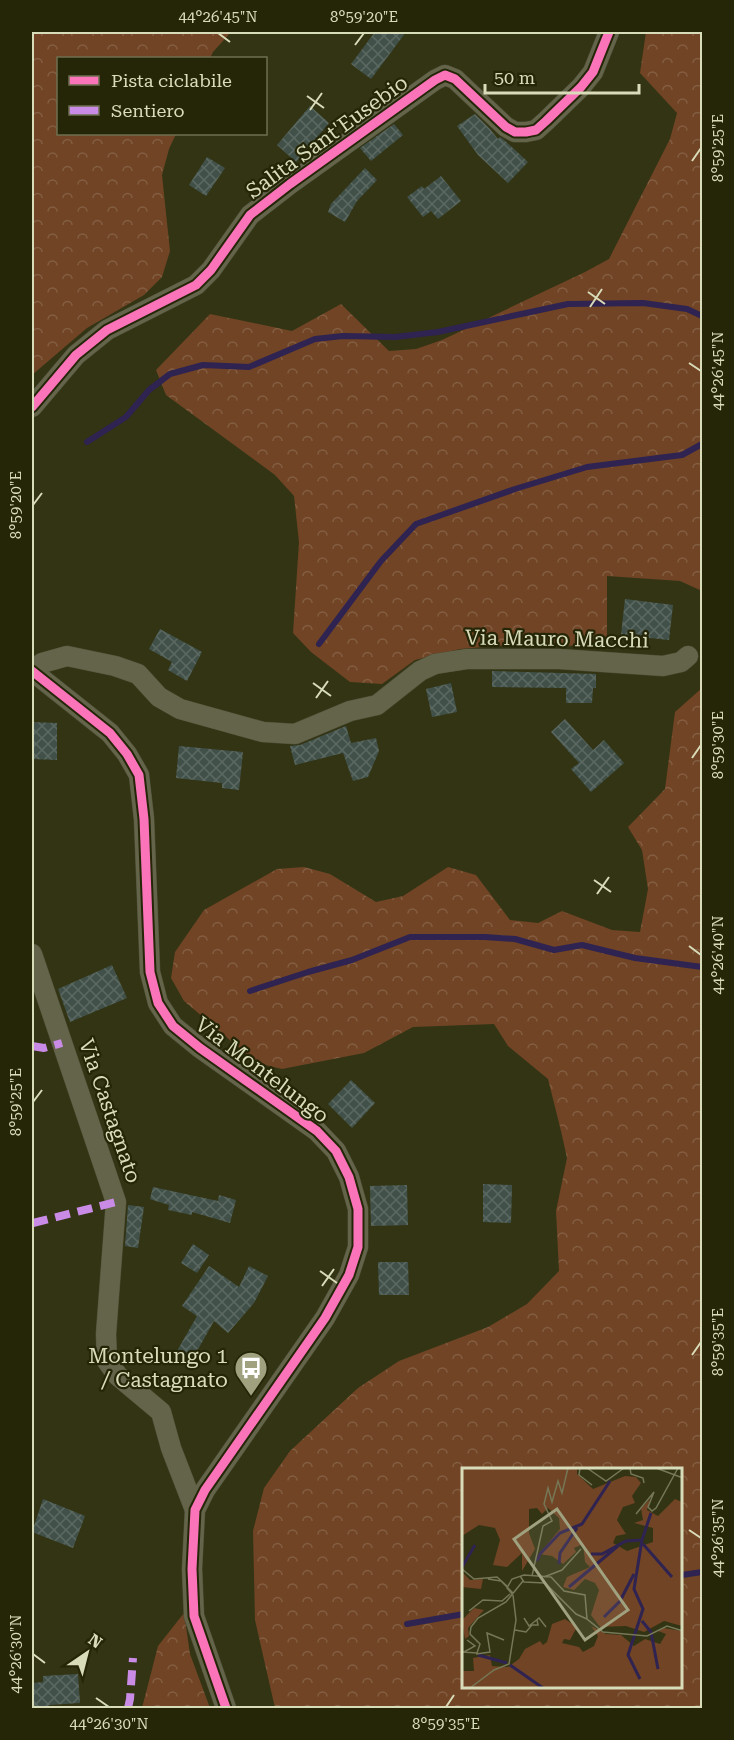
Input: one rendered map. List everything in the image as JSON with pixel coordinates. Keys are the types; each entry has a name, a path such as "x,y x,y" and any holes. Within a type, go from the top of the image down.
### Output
{"street":[{"name":"Salita Sant'Eusebio","path":"32,407 75,355 107,330 196,285 211,270 250,215 435,80 445,75 455,79 506,127 515,132 536,129 581,87 593,72 609,32"},
{"name":"Via Mauro Macchi","path":"32,671 42,663 67,656 115,666 138,674 159,697 180,709 263,732 295,734 350,711 377,705 420,671 435,664 467,658 559,659 663,666 681,662 688,656"},
{"name":"Via Montelungo","path":"32,671 110,732 139,775 144,819 150,972 158,1003 173,1026 200,1048 317,1131 336,1151 349,1178 358,1209 358,1247 349,1275 325,1318 205,1490 195,1510 192,1569 194,1616 226,1708"},
{"name":"Via Castagnato","path":"32,954 116,1202 106,1334 107,1361 118,1376 161,1412 171,1448 195,1510"}],"green space":[{"path":"32,32 231,32 210,57 57,57 57,135 176,135 162,175 170,251 162,277 144,295 87,328 32,375"},
{"path":"646,32 702,32 702,591 680,581 607,576 607,648 530,643 460,649 415,660 382,684 350,682 311,652 293,633 299,542 294,496 275,475 166,395 156,370 210,314 292,331 341,304 389,351 416,349 442,340 609,259 670,139 677,113 640,73"},
{"path":"702,688 702,1708 275,1708 255,1620 253,1531 264,1488 290,1451 358,1388 399,1361 488,1327 527,1304 559,1271 556,1211 567,1158 548,1079 508,1046 494,1024 413,1027 364,1053 282,1069 257,1063 184,1001 171,978 175,952 204,910 277,869 304,867 330,874 376,902 403,896 448,867 476,875 510,920 538,923 562,911 612,930 640,932 648,889 642,850 628,827 665,789 675,712"},
{"path":"184,1613 190,1654 210,1708 142,1708 158,1646"}],"building":[{"path":"375,32 406,32 371,79 351,64"},
{"path":"310,106 329,123 296,162 277,145"},
{"path":"475,114 498,139 500,137 503,139 528,162 508,183 478,155 457,126"},
{"path":"394,124 403,135 371,161 360,148"},
{"path":"207,157 225,168 206,196 189,185"},
{"path":"365,168 377,180 357,201 345,222 328,212 331,204"},
{"path":"441,176 461,201 438,219 431,211 423,217 407,197 422,186 424,189"},
{"path":"625,599 673,605 669,640 621,635"},
{"path":"160,629 202,652 187,681 168,670 172,662 149,649"},
{"path":"492,671 596,674 596,688 593,688 592,703 566,703 566,688 492,687"},
{"path":"451,683 457,712 432,717 426,689"},
{"path":"565,719 593,750 604,740 624,763 591,792 571,769 579,763 551,732"},
{"path":"32,722 57,723 57,760 32,759"},
{"path":"346,726 351,743 376,738 379,751 368,777 353,781 343,753 295,765 290,746 300,745"},
{"path":"179,746 243,752 239,790 222,788 222,783 176,778"},
{"path":"112,965 127,998 70,1022 58,989"},
{"path":"351,1080 375,1103 352,1128 328,1104"},
{"path":"483,1184 512,1185 511,1223 483,1222"},
{"path":"407,1185 408,1225 371,1226 370,1186"},
{"path":"153,1187 218,1201 219,1195 236,1200 230,1223 192,1212 192,1215 168,1210 169,1205 150,1199"},
{"path":"128,1205 144,1207 138,1248 125,1246"},
{"path":"193,1244 209,1255 197,1273 181,1263"},
{"path":"378,1262 408,1262 409,1295 379,1295"},
{"path":"209,1266 239,1287 249,1266 268,1276 254,1303 228,1333 214,1321 192,1360 177,1351 197,1316 182,1306"},
{"path":"43,1499 85,1516 73,1548 32,1532"},
{"path":"78,1674 80,1703 32,1708 32,1683 43,1682 43,1676"}],"waterway":[{"path":"87,442 126,417 149,390 170,374 203,365 249,367 315,339 343,336 395,337 438,332 568,304 643,303 687,309 702,316"},
{"path":"319,644 381,561 416,524 515,489 587,467 682,455 702,444"},
{"path":"250,991 352,960 410,937 515,939 554,950 582,945 635,958 702,967"},
{"path":"683,1575 702,1572"},
{"path":"407,1624 462,1614"}],"marked path":[{"path":"32,1046 44,1048 62,1043"},
{"path":"33,1223 116,1202"},
{"path":"128,1708 133,1658"}],"cycle path":[{"path":"32,407 76,355 107,330 196,285 211,270 250,215 435,80 445,75 455,79 506,127 515,132 536,130 581,87 593,72 609,32"},
{"path":"32,671 110,733 127,754 139,775 144,819 150,972 158,1003 173,1026 200,1048 317,1131 336,1151 349,1177 358,1209 358,1247 349,1275 325,1318 205,1490 195,1510 192,1569 194,1616 226,1708"}],"place":[{"name":"Montelungo 1 / Castagnato","path":"251,1397"}]}
